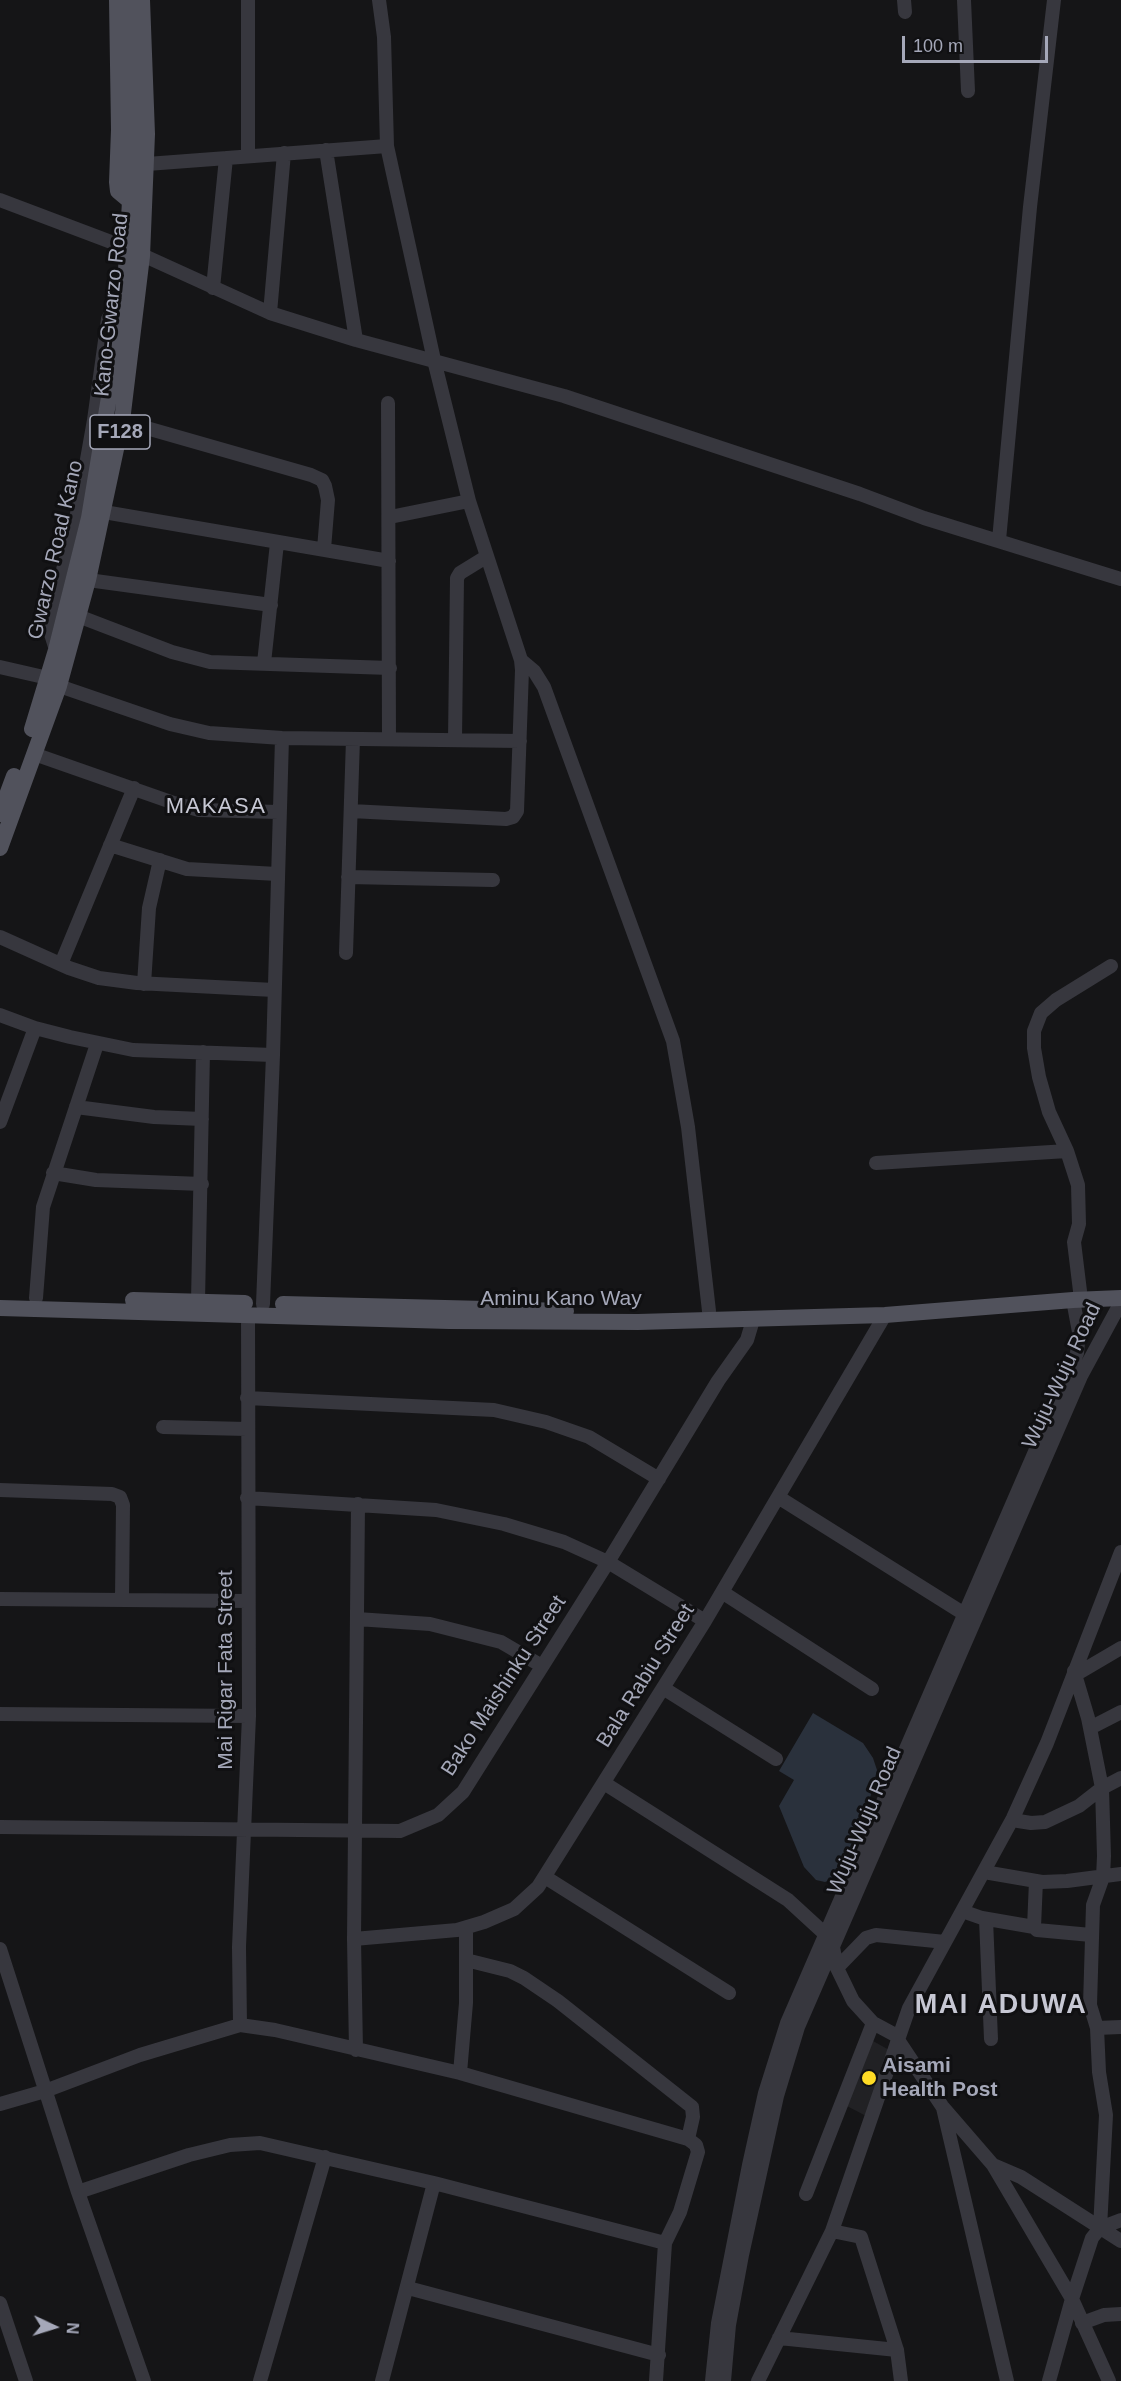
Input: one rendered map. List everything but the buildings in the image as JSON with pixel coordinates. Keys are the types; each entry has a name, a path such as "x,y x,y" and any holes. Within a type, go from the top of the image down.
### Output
{"main road":[{"path":"117,0 124,23"},
{"name":"Gwarzo Road Kano","path":"2,804 53,682 56,650 89,518 99,464 125,287 130,201 132,90 124,23 129,0"},
{"name":"Kano-Gwarzo Road","path":"0,848 33,754 53,682 78,616 104,512 122,421 142,256 147,164 142,0"},
{"name":"Aminu Kano Way","path":"0,1297 248,1314 292,1310 511,1322 682,1316 753,1320 885,1315 1076,1296 1121,1289"},
{"name":"Aminu Kano Way","path":"682,1316 709,1311 1076,1296 1121,1300"},
{"name":"Aminu Kano Way","path":"0,1308 113,1306 198,1301 263,1304 292,1310"}],"street":[{"path":"248,0 248,156"},
{"path":"351,811 506,819 513,817 517,811 520,741 521,660 469,501 434,360 387,146 384,36 379,0"},
{"path":"964,0 968,91"},
{"path":"999,540 1030,207 1054,0"},
{"path":"147,164 387,146"},
{"path":"326,150 356,340"},
{"path":"270,313 284,153"},
{"path":"213,288 226,158"},
{"path":"0,200 127,248 270,313 356,340 564,396 860,494 924,518 1121,579"},
{"path":"388,403 389,740"},
{"path":"122,421 278,465 322,480 328,500 324,549"},
{"path":"390,516 469,501"},
{"path":"104,512 389,561"},
{"path":"264,663 277,543"},
{"path":"455,741 458,578 460,573 486,557"},
{"path":"88,580 272,605"},
{"path":"78,616 191,658 210,662 390,668"},
{"path":"521,660 534,671 548,697 673,1041 688,1127 709,1311"},
{"path":"0,667 53,682 170,724 209,733 282,738 520,741"},
{"path":"263,1304 282,738"},
{"path":"346,953 353,739"},
{"path":"33,754 199,810 279,812"},
{"path":"61,964 134,788"},
{"path":"110,845 187,869 277,874"},
{"path":"144,984 149,908 160,861"},
{"path":"348,878 493,880"},
{"path":"0,937 99,978 144,984 274,990"},
{"name":"Wuju-Wuju Road","path":"712,2381 718,2323 765,2093 787,2023 824,1933 966,1615 1077,1353 1079,1332 1074,1242 1079,1224 1078,1185 1067,1151 1049,1112 1034,1048 1034,1031 1041,1013 1056,1000 1111,966"},
{"path":"0,1015 35,1028 97,1044 133,1050 273,1055"},
{"path":"0,1122 35,1028"},
{"path":"36,1298 43,1207 97,1044"},
{"path":"198,1301 203,1052"},
{"path":"76,1107 154,1117 202,1119"},
{"path":"876,1163 1067,1151"},
{"path":"53,1173 96,1180 202,1184"},
{"name":"Wuju-Wuju Road","path":"724,2381 729,2325 777,2096 798,2027 1081,1376 1121,1300"},
{"name":"Mai Rigar Fata Street","path":"240,2025 239,1947 249,1716 248,1314"},
{"name":"Bala Rabiu Street","path":"354,1939 466,1928 514,1909 538,1887 705,1621 885,1315"},
{"name":"Bako Maishinku Street","path":"0,1827 400,1831 438,1815 462,1792 608,1562 718,1381 747,1340 753,1320"},
{"path":"247,1398 494,1410 546,1422 589,1437 659,1479"},
{"path":"163,1427 247,1429"},
{"path":"0,1490 112,1494 120,1497 123,1505 122,1598"},
{"path":"778,1497 966,1615"},
{"path":"247,1498 436,1510 504,1524 564,1542 608,1562 705,1621"},
{"path":"356,2050 354,1939 358,1504"},
{"path":"758,2381 832,2231 909,2008 1012,1820 1047,1743 1121,1552"},
{"path":"722,1592 872,1689"},
{"path":"0,1599 122,1598 248,1601"},
{"path":"357,1618 441,1626 501,1642 542,1666"},
{"path":"1074,1673 1121,1648"},
{"path":"1050,2381 1086,2253 1100,2228 1106,2115 1099,2072 1097,2028 1090,2005 1093,1905 1103,1877 1102,1788 1090,1728 1074,1673"},
{"path":"663,1688 776,1759"},
{"path":"1090,1728 1121,1712"},
{"path":"0,1713 249,1716"},
{"path":"1012,1820 1045,1822 1079,1806 1102,1788 1121,1779"},
{"path":"604,1783 788,1900 824,1933 833,1947 837,1968 853,2001 873,2023 898,2039 942,2106 993,2165 1072,2299 1109,2381"},
{"path":"984,1872 1036,1881 1067,1881 1121,1874"},
{"path":"544,1877 729,1993"},
{"path":"1034,1928 1036,1881"},
{"path":"962,1911 986,1919 1037,1930 1091,1935"},
{"path":"986,1919 991,2039"},
{"path":"460,2073 466,2003 466,1928"},
{"path":"837,1968 866,1938 876,1935 945,1942"},
{"path":"0,1949 78,2192 144,2381"},
{"path":"466,1959 496,1966 524,1978 558,2001 692,2107 693,2117 688,2139"},
{"path":"806,2194 873,2023"},
{"path":"0,2104 45,2091 140,2055 240,2025 275,2030 460,2073 688,2139 696,2145 698,2152 680,2212 665,2242 660,2355 656,2381"},
{"path":"1097,2028 1121,2026"},
{"path":"942,2106 1007,2381"},
{"path":"78,2192 189,2155 230,2145 267,2144 434,2183 665,2242"},
{"path":"260,2381 325,2157"},
{"path":"993,2165 1021,2177 1121,2241"},
{"path":"382,2381 434,2183"},
{"path":"1100,2228 1121,2220"},
{"path":"832,2231 861,2237 897,2350 903,2381 915,2381"},
{"path":"408,2288 660,2355"},
{"path":"0,2303 26,2381"},
{"path":"1082,2323 1104,2315 1121,2314"},
{"path":"779,2338 897,2350"}],"shaded area":[{"path":"813,1713 863,1743 873,1758 877,1770 872,1792 854,1841 833,1879 825,1882 816,1880 804,1867 779,1806 794,1780 779,1771"},
{"name":"Aisami Health Post","path":"873,2041 891,2051 868,2117 845,2105"}],"place":[{"name":"Aisami Health Post","path":"869,2078"}],"district":[{"name":"MAKASA","path":"216,807"},
{"name":"MAI ADUWA","path":"1001,2006"}]}
